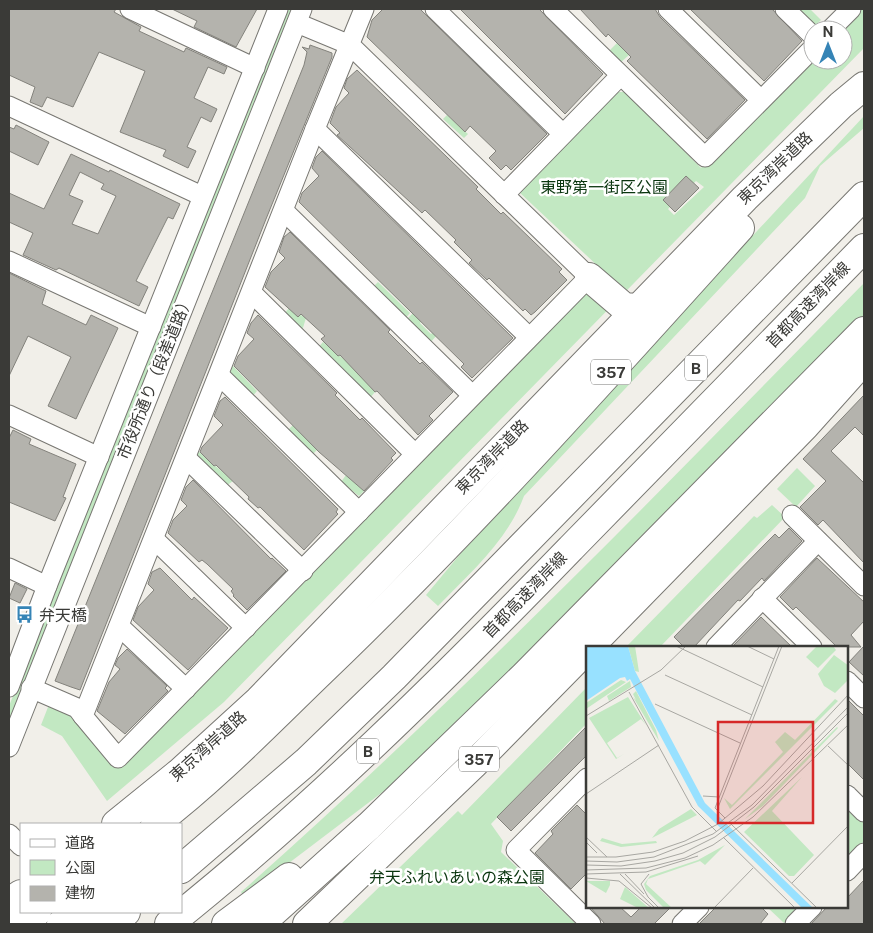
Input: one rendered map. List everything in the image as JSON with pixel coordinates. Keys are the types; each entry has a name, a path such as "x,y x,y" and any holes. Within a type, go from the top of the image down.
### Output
{"highway":[{"name":"東京湾岸道路","path":"117,823 150,798 228,729 350,608 636,308 789,154 864,86"},
{"name":"東京湾岸道路","path":"156,823 219,770 272,730 352,642 505,486 602,382 757,208 864,96"},
{"name":"B","path":"182,868 306,762 394,677 864,196"},
{"name":"首都高速湾岸線","path":"169,924 228,877 332,787 555,565 864,248"},
{"path":"589,277 624,307 636,308"},
{"name":"357","path":"260,924 325,867 422,776 524,676 864,331"},
{"name":"357","path":"590,646 805,426 864,360"},
{"name":"357","path":"307,924 370,867 586,650"},
{"path":"182,826 272,730"},
{"path":"226,924 422,776"},
{"path":"9,902 20,895"},
{"path":"17,924 35,913"},
{"path":"61,924 77,913"},
{"path":"109,924 125,913"}],"street":[{"path":"130,9 255,68"},
{"name":"市役所通り（段差道路）","path":"9,687 47,586 278,9"},
{"path":"83,716 364,9"},
{"path":"435,9 563,134"},
{"path":"553,9 705,157 803,58"},
{"path":"668,9 761,100"},
{"path":"785,9 803,26"},
{"path":"840,20 850,9"},
{"path":"31,688 78,708 118,758 589,277 350,45 300,16"},
{"name":"市役所通り（段差道路）","path":"9,747 300,16"},
{"path":"504,195 620,76"},
{"path":"9,106 202,196"},
{"path":"316,129 529,337"},
{"path":"284,211 472,395"},
{"path":"9,261 151,327"},
{"path":"252,294 415,454"},
{"path":"219,375 359,512"},
{"path":"9,415 99,458"},
{"path":"186,458 302,571"},
{"path":"792,515 864,586"},
{"path":"154,538 246,628"},
{"path":"717,646 818,541"},
{"path":"9,568 47,586"},
{"path":"762,598 811,646"},
{"path":"119,626 186,689"},
{"path":"848,682 864,698"},
{"path":"586,779 516,850 582,905 591,924"},
{"path":"848,796 864,812"},
{"path":"9,834 20,845"},
{"path":"848,870 864,853"},
{"path":"682,924 698,908"},
{"path":"795,924 811,908"},
{"path":"90,913 102,924"}],"green space":[{"path":"286,9 293,9 9,723 9,706"},
{"path":"800,9 810,9 821,20 808,20 798,11"},
{"path":"857,9 864,9 864,48 853,59 853,20 850,20"},
{"path":"617,43 629,55 620,63 608,52"},
{"name":"東野第一街区公園","path":"803,64 803,70 842,70 224,702 107,801 62,736 41,725 50,702 79,719 119,765 602,270 519,192 615,92 626,92 701,168","holes":["696,181 704,187 674,215 668,209"]},
{"path":"447,115 468,134 464,138 443,119"},
{"path":"864,116 864,128 820,166 805,198 524,496 517,512 498,541 438,606 426,595 492,516"},
{"path":"378,282 410,313 404,320 372,288"},
{"path":"864,283 864,327 409,772 244,897 241,892 402,745 558,593"},
{"path":"289,308 306,318 302,331 284,314"},
{"path":"417,309 425,317 420,323 431,334 439,327 442,329 430,343 406,320"},
{"path":"323,342 347,362 375,392 370,398 317,349"},
{"path":"230,363 257,391 252,397 231,376"},
{"path":"293,425 317,450 312,455 287,431"},
{"path":"198,451 233,481 226,486 198,459"},
{"path":"797,468 815,486 796,507 777,489"},
{"path":"346,475 364,491 359,496 341,482"},
{"path":"772,505 785,517 661,646 627,646 754,516 757,518"},
{"name":"弁天ふれいあいの森公園","path":"586,688 586,724 491,824 503,841 501,852 576,924 341,924 458,811 462,815"},
{"path":"848,805 864,821 864,841 848,858"},
{"path":"768,908 799,908 784,923"}],"building":[{"path":"9,9 116,9 114,12 141,27 139,31 184,52 186,48 227,67 224,74 208,67 194,98 217,109 211,122 201,117 187,147 196,151 188,168 163,156 166,150 120,132 145,71 99,52 73,107 47,97 42,107 30,102 35,87 9,75"},
{"path":"172,9 257,9 236,47 194,27 197,21"},
{"path":"383,9 420,9 547,134 511,170 506,165 501,170 489,158 496,151 470,126 465,132 367,37 372,20"},
{"path":"460,9 539,9 603,74 565,114"},
{"path":"580,9 655,9 660,17 745,100 707,139 627,61 631,57 608,34 606,37"},
{"path":"690,9 772,9 802,41 764,81"},
{"path":"310,45 332,53 332,57 80,690 55,681 304,65 307,52 302,47 309,49"},
{"path":"357,70 478,187 476,189 501,214 503,212 562,269 559,272 567,280 531,315 525,309 523,311 489,278 487,280 469,263 472,260 454,242 456,240 425,210 422,213 337,135 340,133 330,123 336,107 349,93 344,88 347,79"},
{"path":"16,125 49,142 38,165 9,151 9,127 14,129"},
{"path":"322,151 513,338 472,378 461,367 464,364 299,202 302,193 319,176 312,168 316,157"},
{"path":"71,154 109,172 110,170 180,204 173,219 168,217 136,281 148,287 139,306 59,268 56,270 23,255 33,233 9,222 9,193 44,209","holes":["80,172 104,184 101,189 116,196 98,234 72,224 83,201 69,195"]},
{"path":"686,176 699,188 675,212 663,200"},
{"path":"290,232 390,330 388,332 420,364 422,362 453,392 429,416 433,420 418,435 377,391 375,392 340,355 338,356 321,339 325,336 301,314 298,317 265,287 271,272 285,258 279,252 284,237"},
{"path":"9,273 46,291 42,304 86,325 91,315 118,328 76,419 48,406 71,357 28,336 9,376"},
{"path":"258,315 337,393 335,395 360,420 362,418 396,453 391,458 393,460 364,491 319,452 234,366 238,356 254,339 247,333 251,323"},
{"path":"864,395 864,436 855,427 831,451 864,483 864,563 823,520 818,525 800,507 826,481 803,459"},
{"path":"225,397 338,509 336,512 338,514 304,550 260,507 258,508 248,499 249,497 216,465 214,466 200,452 202,447 223,425 214,416 220,401"},
{"path":"13,430 31,439 29,444 76,464 63,497 66,498 55,521 9,502 9,438"},
{"path":"193,480 271,559 286,571 247,610 233,596 231,591 233,589 207,564 202,560 199,562 168,533 173,520 187,506 181,500 186,487"},
{"path":"789,528 802,541 764,581 762,578 740,601 738,600 695,646 683,646 674,637 775,534 779,538"},
{"path":"817,558 864,602 864,621 851,635 861,647 836,646 796,607 793,610 780,597"},
{"path":"160,568 192,600 194,597 228,628 188,670 133,620 138,607 154,590 148,584 152,572"},
{"path":"15,583 27,589 20,603 9,598"},
{"path":"761,617 791,646 733,646"},
{"path":"864,646 864,676 849,662"},
{"path":"127,649 167,686 165,688 168,691 125,734 97,711 109,682 120,669 115,665 118,658"},
{"path":"848,700 864,716 864,780 848,764"},
{"path":"586,727 586,756 511,831 497,817"},
{"path":"577,805 586,814 586,874 571,889 535,853 553,834 551,831"},
{"path":"864,880 864,924 811,924 826,908 848,908 848,897"},
{"path":"591,908 621,908 631,917 640,908 670,908 654,924 605,924"},
{"path":"715,908 762,908 768,914 760,924 699,924"}],"place":[{"name":"弁天橋","path":"25,615"}]}
